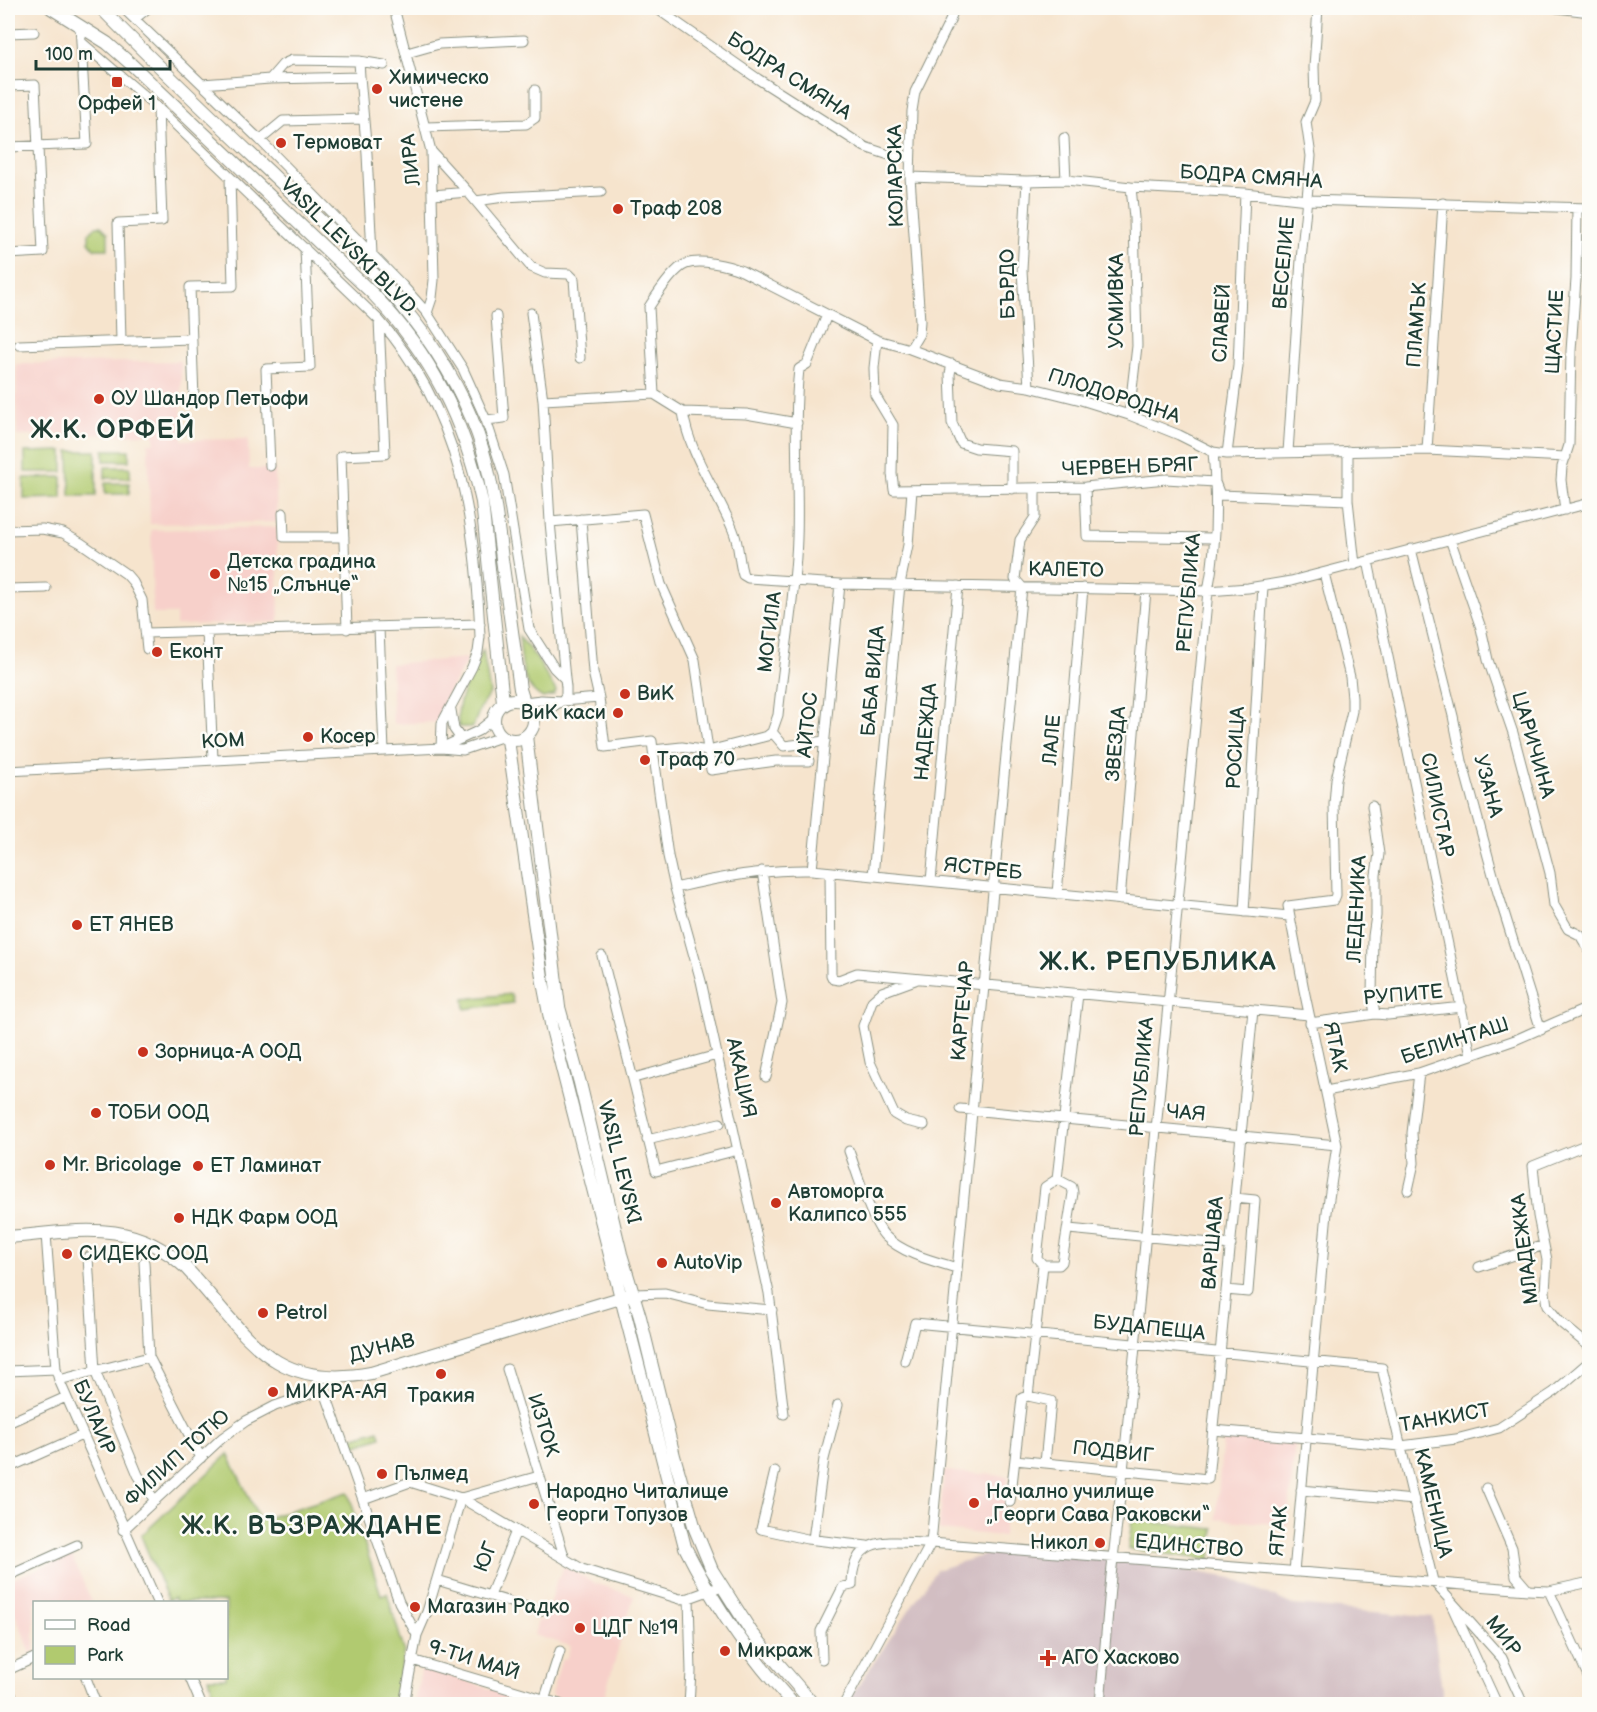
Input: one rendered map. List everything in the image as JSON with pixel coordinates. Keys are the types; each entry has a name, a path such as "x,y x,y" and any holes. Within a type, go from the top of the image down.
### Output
{"main road":[{"name":"VASIL LEVSKI BLVD.","path":"51,8 80,24 131,64 373,294 395,317 432,369 451,406 476,474 482,502 503,702"},
{"name":"VASIL LEVSKI BLVD.","path":"100,8 149,58 344,243 408,311 453,376 478,436 492,484 519,684 524,702"},
{"path":"512,700 524,702 534,718 534,725 520,740 504,738 495,729 493,719 495,712 503,702 512,700"},
{"name":"VASIL LEVSKI","path":"526,736 559,1007 674,1456 695,1529 716,1588"},
{"name":"VASIL LEVSKI","path":"504,738 552,1029 685,1547 699,1575 716,1588"},
{"name":"ДУНАВ","path":"8,1237 87,1231 120,1232 153,1244 186,1268 240,1332 258,1348 286,1366 320,1376 348,1377 371,1373 634,1294"},
{"path":"716,1588 736,1633 793,1704"},
{"path":"716,1588 813,1704"}],"street":[{"path":"123,8 261,140 427,313 463,369 486,420 508,493 529,629 554,668 565,680"},
{"path":"136,21 137,17 148,8"},
{"name":"ЛИРА","path":"394,8 431,151 434,280 427,313"},
{"name":"БОДРА СМЯНА","path":"656,8 758,79 865,147 892,156 910,157"},
{"name":"КОЛАРСКА","path":"910,349 919,334 920,321 910,177 915,92 950,21 954,8"},
{"name":"ВЕСЕЛИЕ","path":"1288,452 1299,283 1311,156 1306,122 1315,101 1317,8"},
{"path":"1557,8 1590,12"},
{"path":"8,147 87,144 80,24"},
{"path":"8,33 34,32"},
{"path":"407,53 439,44 524,40"},
{"path":"81,42 158,108 305,248 379,320 413,364 431,394 449,435 468,504 480,624 478,652 451,710 442,723 441,748 478,731 493,719"},
{"path":"149,58 160,45"},
{"path":"270,79 283,64 291,60 359,61 384,65"},
{"path":"359,61 372,254"},
{"path":"202,84 270,79 360,77"},
{"path":"8,86 35,85 43,252 8,254"},
{"path":"426,127 531,122 535,118 535,90"},
{"path":"121,341 118,222 162,221 158,108"},
{"path":"261,140 283,121 363,119"},
{"path":"1064,138 1066,180"},
{"path":"431,151 534,269 545,273 569,274 574,279 580,358"},
{"path":"194,399 190,287 233,286 230,177"},
{"name":"БОДРА СМЯНА","path":"910,177 1066,180 1131,187 1245,193 1307,200 1590,208"},
{"name":"БЪРДО","path":"1027,181 1022,270 1029,387"},
{"name":"УСМИВКА","path":"1130,416 1137,346 1134,218 1131,187"},
{"path":"433,195 468,192"},
{"path":"476,201 504,197 601,192"},
{"name":"СЛАВЕЙ","path":"1227,454 1238,366 1245,193"},
{"name":"ПЛАМЪК","path":"1427,450 1443,203"},
{"name":"ЩАСТИЕ","path":"1565,510 1561,480 1562,467 1569,445 1577,208"},
{"path":"270,466 266,369 310,367 305,248"},
{"name":"ПЛОДОРОДНА","path":"654,394 649,307 674,273 685,264 711,263 734,267 878,340 910,349 1000,383 1029,387 1081,400 1130,416 1179,435 1213,452 1227,454 1427,450 1566,458"},
{"path":"531,313 543,400 550,522 566,695 562,701 534,718"},
{"name":"МОГИЛА","path":"772,732 778,715 795,581 796,397 799,369 808,361 828,315"},
{"path":"486,420 504,418 496,316"},
{"path":"347,629 340,456 385,454 379,320"},
{"path":"19,345 191,339"},
{"path":"878,340 874,368 875,395 893,425 894,490 912,489"},
{"path":"952,364 950,374 952,423 961,444 976,448 1012,451 1012,489"},
{"path":"543,400 654,394 683,412 746,414 797,423"},
{"name":"КАЛЕТО","path":"683,412 686,430 739,547 743,575 748,578 840,584 1208,591 1263,586 1324,573 1590,503"},
{"path":"1348,451 1348,501 1355,565"},
{"name":"РЕПУБЛИКА","path":"1100,1704 1208,591 1213,565 1215,482 1213,452"},
{"name":"ЧЕРВЕН БРЯГ","path":"912,489 1085,488 1166,479 1215,482 1220,495 1348,501"},
{"name":"КАРТЕЧАР","path":"931,1543 1022,587 1015,579 1020,540 1035,517 1035,488"},
{"path":"1085,488 1087,536 1213,538"},
{"name":"БАБА ВИДА","path":"873,876 900,584 908,545 912,489"},
{"path":"283,513 284,537 344,537"},
{"path":"550,522 644,514 661,584 695,660 711,770 776,760 809,761"},
{"path":"581,519 593,672 599,698 605,747 652,741 653,750 682,747 708,751 767,736 772,732 784,746 825,741"},
{"path":"8,530 42,529 63,533 126,574 142,600 147,649"},
{"name":"ЦАРИЧИНА","path":"1450,539 1481,628 1488,660 1513,733 1550,873 1554,905 1568,929 1580,935 1590,952"},
{"name":"УЗАНА","path":"1411,549 1448,694 1462,761 1498,893 1541,1030"},
{"name":"СИЛИСТАР","path":"1368,561 1471,1055"},
{"path":"1289,916 1288,906 1334,900 1336,895 1334,804 1336,779 1353,698 1350,676 1324,573"},
{"name":"АЙТОС","path":"812,870 840,584"},
{"name":"НАДЕЖДА","path":"931,881 958,586"},
{"name":"РОСИЦА","path":"1244,912 1263,586"},
{"path":"8,590 46,588"},
{"name":"ЛАЛЕ","path":"1057,894 1083,588"},
{"name":"ЗВЕЗДА","path":"1120,900 1146,590"},
{"path":"146,633 480,624"},
{"path":"379,628 384,751"},
{"path":"207,632 213,759"},
{"path":"524,702 599,698"},
{"path":"451,710 453,729 461,739"},
{"name":"КОМ","path":"8,771 441,748 463,750 504,738"},
{"name":"АКАЦИЯ","path":"653,750 668,856 701,981 772,1310 784,1414"},
{"name":"ЛЕДЕНИКА","path":"1372,806 1379,854 1373,936 1372,996 1375,1014"},
{"name":"ЯСТРЕБ","path":"675,888 762,871 812,870 1289,916"},
{"path":"762,871 782,1003 766,1077"},
{"name":"РУПИТЕ","path":"830,872 831,975 833,979 839,980 856,973 920,978 1168,1001 1310,1019 1388,1015 1462,1007"},
{"name":"ЯТАК","path":"1289,916 1337,1145 1327,1212 1294,1572"},
{"path":"602,956 656,1171 734,1151 738,1152"},
{"path":"920,978 882,992 872,1001 863,1026 870,1062 894,1114 906,1121 924,1125"},
{"path":"1028,1396 1043,1265 1037,1258 1045,1187 1057,1179 1078,993"},
{"name":"БЕЛИНТАШ","path":"1326,1091 1419,1073 1541,1030 1590,1007"},
{"name":"ВАРШАВА","path":"1208,1479 1253,1010"},
{"path":"634,1078 717,1055"},
{"path":"1408,1190 1414,1162 1412,1133 1419,1073"},
{"name":"ЧАЯ","path":"960,1109 1337,1145"},
{"path":"647,1140 720,1123"},
{"name":"МЛАДЕЖКА","path":"1590,1143 1533,1166 1538,1216 1547,1260 1545,1292 1547,1306 1560,1322 1590,1347"},
{"path":"849,1151 874,1215 885,1236 903,1249 957,1268"},
{"path":"1043,1265 1059,1265 1062,1262 1069,1229 1072,1187 1057,1179"},
{"path":"1226,1290 1248,1292 1255,1200 1235,1198"},
{"path":"1069,1229 1145,1237 1231,1240 1252,1238"},
{"name":"БУЛАИР","path":"46,1234 56,1369 59,1380 156,1601"},
{"path":"1479,1267 1544,1245"},
{"path":"88,1257 94,1371 138,1475 154,1501"},
{"path":"144,1262 149,1357 201,1458"},
{"name":"ДУНАВ","path":"634,1294 665,1293 708,1304 772,1310"},
{"name":"БУДАПЕЩА","path":"905,1360 915,1323 1342,1364"},
{"path":"59,1380 149,1357"},
{"name":"ТАНКИСТ","path":"1213,1430 1401,1446 1456,1439 1499,1428 1554,1392 1590,1361"},
{"name":"КАМЕНИЦА","path":"1342,1364 1382,1368 1433,1581"},
{"path":"8,1371 56,1369"},
{"name":"ИЗТОК","path":"507,1369 565,1559"},
{"name":"ФИЛИП ТОТЮ","path":"123,1530 234,1429 275,1406 324,1389 363,1499"},
{"path":"1010,1502 1022,1398 1028,1396 1051,1401 1045,1463"},
{"path":"8,1422 66,1397"},
{"path":"813,1539 824,1459 838,1405"},
{"path":"8,1468 82,1435"},
{"name":"ПОДВИГ","path":"1015,1460 1208,1479"},
{"name":"ЕДИНСТВО","path":"775,1471 761,1528 813,1539 867,1546 876,1542 931,1543 1528,1590 1549,1591 1590,1582"},
{"path":"461,1498 539,1476"},
{"path":"417,1635 399,1602 363,1499 410,1482 461,1498 591,1573 680,1599 716,1588"},
{"path":"1486,1488 1512,1548 1516,1576 1528,1590"},
{"path":"1301,1490 1414,1500"},
{"path":"404,1704 417,1635 427,1612 461,1498"},
{"name":"ЮГ","path":"490,1596 516,1531"},
{"path":"844,1704 931,1543"},
{"path":"8,1576 77,1545"},
{"path":"822,1659 821,1631 843,1587 852,1584 852,1571 867,1546"},
{"path":"1510,1589 1516,1576"},
{"path":"437,1580 540,1611"},
{"name":"МИР","path":"1433,1581 1502,1658 1523,1704"},
{"path":"1549,1591 1590,1680"},
{"name":"МИР","path":"1446,1594 1497,1704"},
{"path":"689,1598 691,1672 689,1704"},
{"path":"543,1702 560,1651"},
{"path":"8,1670 33,1658"},
{"name":"9-ТИ МАЙ","path":"412,1660 543,1702 560,1704"},
{"path":"87,1679 96,1704"},
{"path":"191,1679 201,1704"},
{"path":"8,1689 16,1704"}],"shaded area":[{"path":"181,361 182,440 248,439 249,469 275,469 277,522 150,524 148,443 154,443 154,434 17,436 16,364"},
{"name":"Детска градина №15 „Слънце“","path":"277,527 279,622 176,625 176,614 153,614 151,530"},
{"path":"468,658 445,699 440,711 439,722 393,724 391,664"},
{"path":"1223,1436 1295,1442 1288,1525 1216,1519"},
{"name":"Начално училище „Георги Сава Раковски“","path":"944,1471 1008,1476 1003,1536 939,1530"},
{"path":"1003,1549 1114,1557 1231,1578 1293,1605 1432,1617 1444,1704 846,1704 936,1570"},
{"path":"71,1555 92,1601 33,1601 33,1652 31,1653 8,1597 8,1581"},
{"name":"ЦДГ №19","path":"564,1566 594,1583 634,1596 602,1704 578,1704 551,1694 562,1659 566,1660 571,1646 534,1635 538,1620 544,1621 556,1582"},
{"path":"422,1667 536,1704 414,1704"}],"green space":[{"path":"97,226 101,226 108,233 108,249 95,249 89,242 89,233"},
{"path":"104,450 129,450 129,461 104,461"},
{"path":"63,451 63,472 25,472 25,452"},
{"path":"69,451 96,451 96,496 70,496"},
{"path":"105,467 130,467 130,478 105,478"},
{"path":"62,477 62,498 24,499 24,478"},
{"path":"105,483 129,483 129,494 105,494"},
{"path":"519,636 537,659 556,691 554,695 543,698 530,687 522,663"},
{"path":"483,650 490,693 481,706 473,727 459,727 461,697"},
{"path":"511,994 513,1003 465,1009 464,999"},
{"path":"379,1430 381,1437 351,1447 348,1439"},
{"path":"228,1454 260,1520 348,1492 381,1595 387,1593 404,1650 395,1704 219,1704 208,1679 228,1679 228,1601 176,1601 174,1598 168,1600 141,1536"},
{"path":"1132,1520 1214,1529 1211,1560 1128,1549"}],"place":[{"name":"Орфей 1","path":"117,82"},
{"name":"Химическо чистене","path":"377,89"},
{"name":"Термоват","path":"281,143"},
{"name":"Траф 208","path":"618,209"},
{"name":"ОУ Шандор Петьофи","path":"99,399"},
{"name":"Детска градина №15 „Слънце“","path":"215,574"},
{"name":"Еконт","path":"157,652"},
{"name":"ВиК","path":"625,694"},
{"name":"ВиК каси","path":"618,713"},
{"name":"Косер","path":"308,737"},
{"name":"Траф 70","path":"645,760"},
{"name":"ЕТ ЯНЕВ","path":"77,925"},
{"name":"Зорница-А ООД","path":"143,1052"},
{"name":"ТОБИ ООД","path":"96,1113"},
{"name":"Mr. Bricolage","path":"50,1165"},
{"name":"ЕТ Ламинат","path":"198,1166"},
{"name":"Автоморга Калипсо 555","path":"776,1203"},
{"name":"НДК Фарм ООД","path":"179,1218"},
{"name":"СИДЕКС ООД","path":"67,1254"},
{"name":"AutoVip","path":"662,1263"},
{"name":"Petrol","path":"263,1313"},
{"name":"Тракия","path":"441,1374"},
{"name":"МИКРА-АЯ","path":"273,1392"},
{"name":"Пълмед","path":"382,1474"},
{"name":"Начално училище „Георги Сава Раковски“","path":"974,1503"},
{"name":"Народно Читалище Георги Топузов","path":"534,1504"},
{"name":"Никол","path":"1100,1543"},
{"name":"Магазин Радко","path":"415,1607"},
{"name":"ЦДГ №19","path":"580,1628"},
{"name":"Микраж","path":"725,1651"},
{"name":"АГО Хасково","path":"1048,1658"}],"district":[{"name":"Ж.К. ОРФЕЙ","path":"113,430"},
{"name":"Ж.К. РЕПУБЛИКА","path":"1158,962"},
{"name":"Ж.К. ВЪЗРАЖДАНЕ","path":"312,1526"}]}
